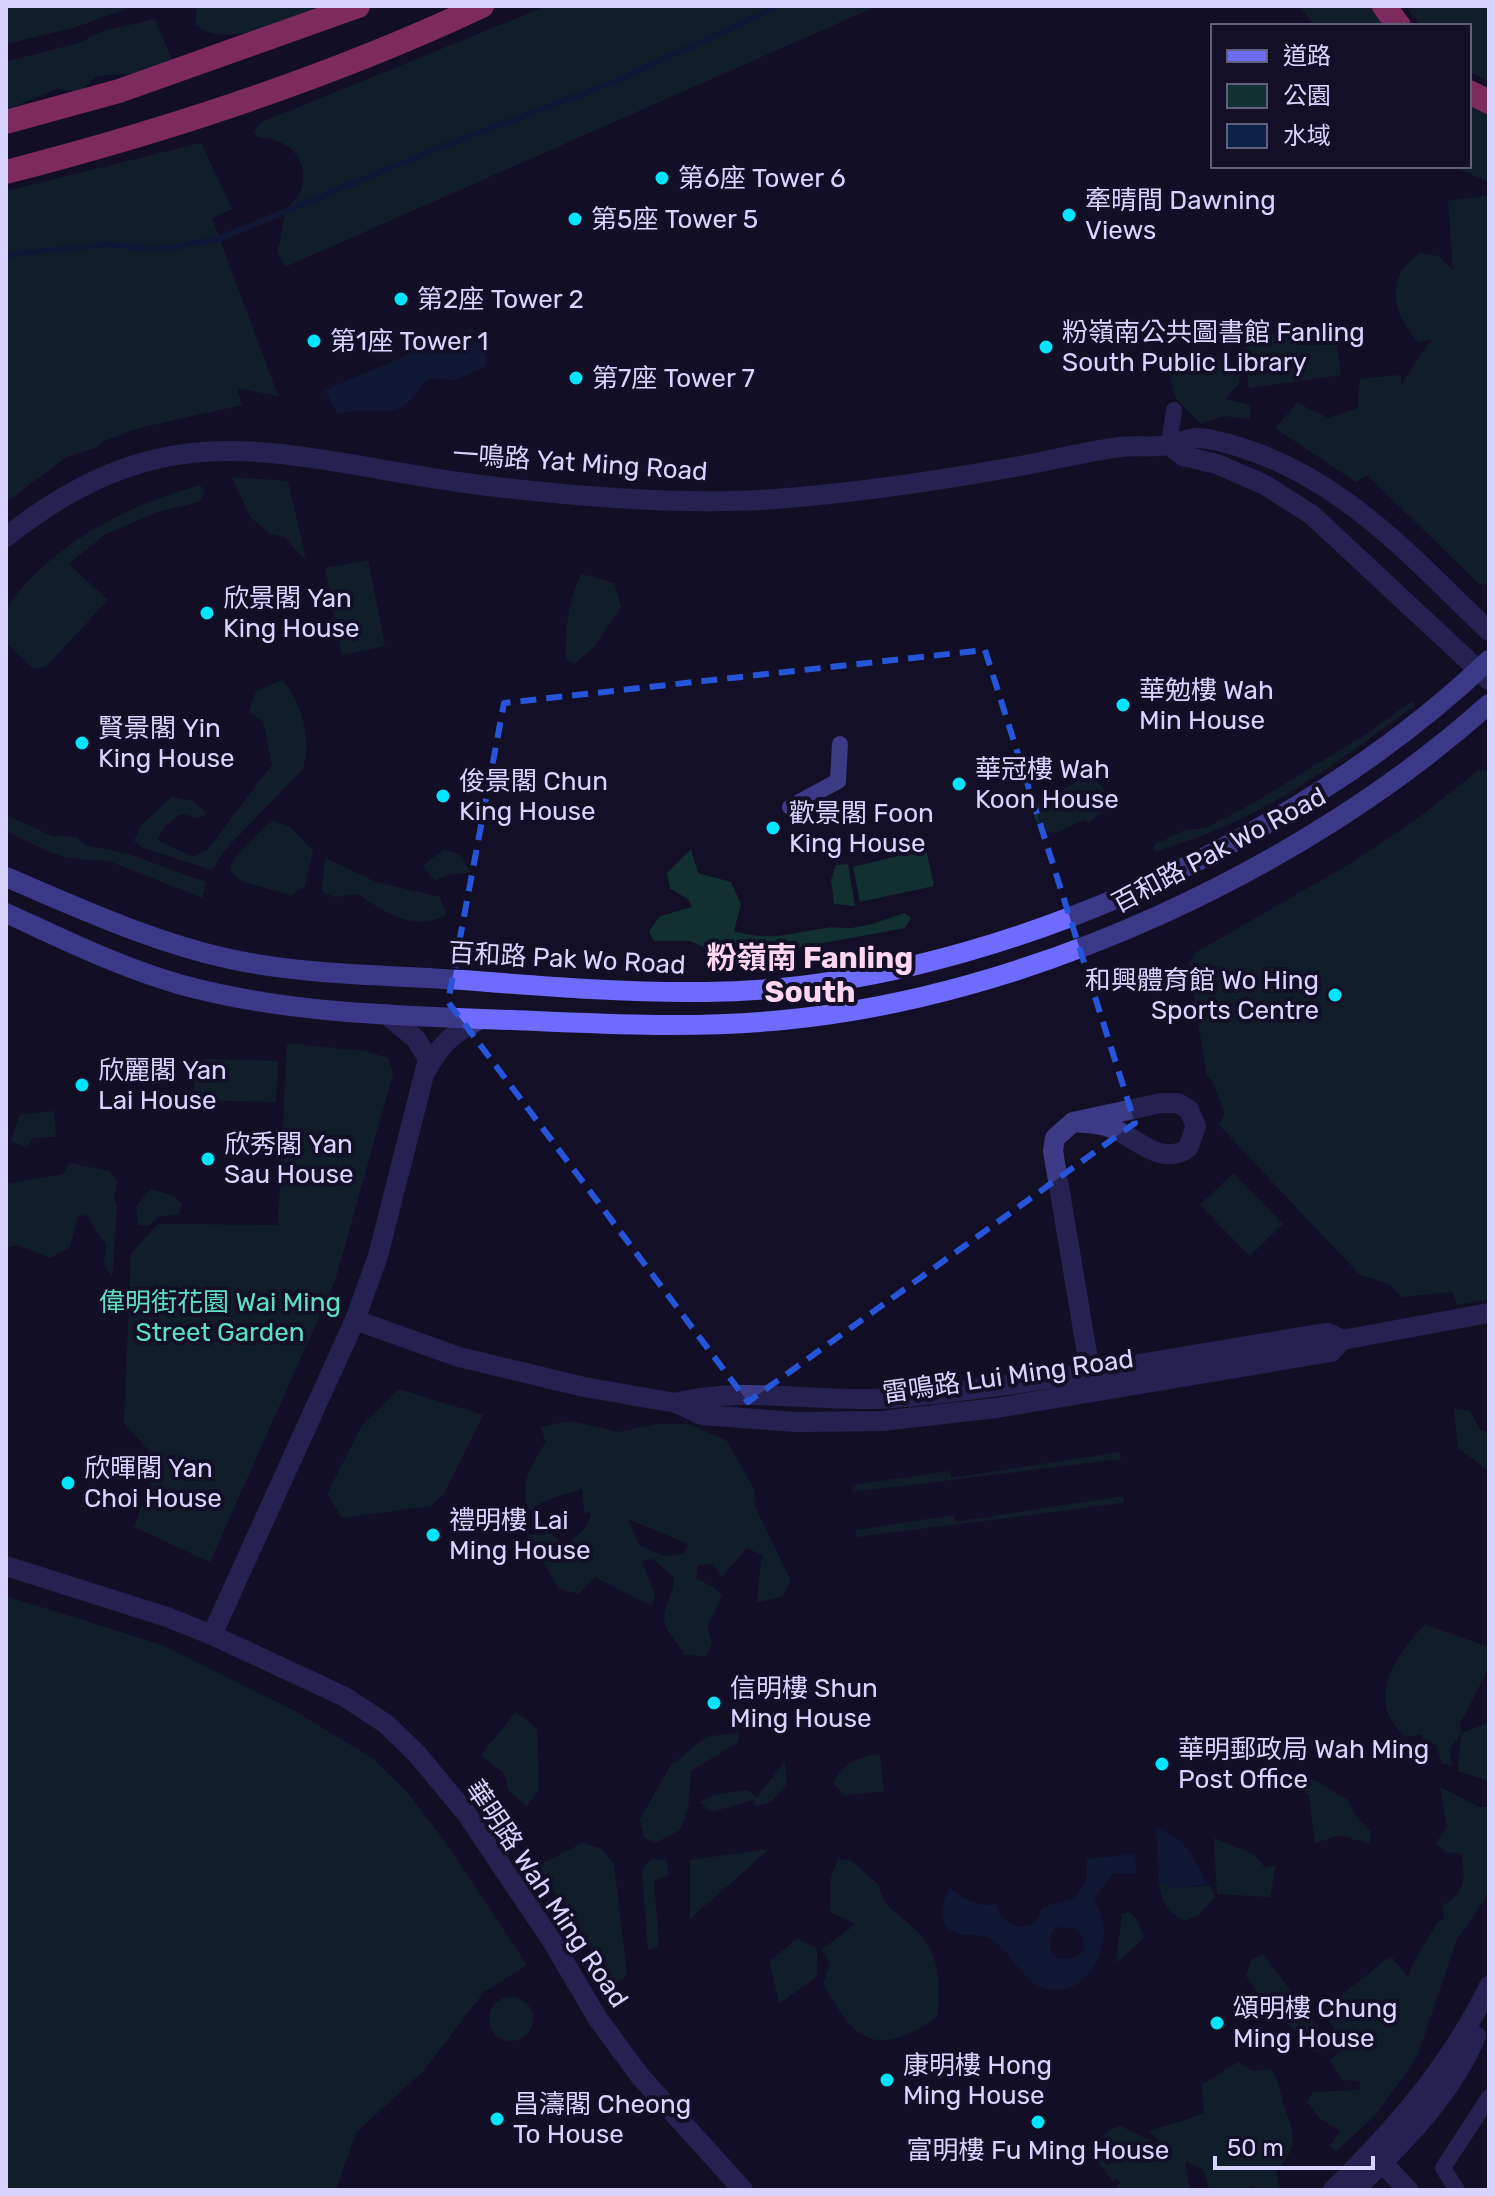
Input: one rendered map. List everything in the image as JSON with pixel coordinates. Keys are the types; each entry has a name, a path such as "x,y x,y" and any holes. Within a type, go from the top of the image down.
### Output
{"highway":[{"path":"6,122 119,91 358,6"},
{"path":"6,172 243,103 335,69 482,6"},
{"path":"1384,6 1398,24"},
{"path":"1471,93 1489,102"}],"main road":[{"name":"百和路 Pak Wo Road","path":"6,877 132,930 231,959 499,983 693,992 809,983 904,968 969,949 1050,923 1145,884 1298,807 1486,670"},
{"name":"百和路 Pak Wo Road","path":"6,913 119,963 181,984 249,1000 386,1014 481,1019 704,1026 785,1020 898,1003 1008,971 1137,927 1319,831 1419,762 1489,704"}],"street":[{"path":"1169,445 1174,410"},
{"name":"一鳴路 Yat Ming Road","path":"6,537 33,516 96,479 151,459 200,451 263,450 461,482 539,490 739,500 881,488 1110,449 1169,445 1189,436 1267,457 1350,501 1489,631"},
{"name":"一鳴路 Yat Ming Road","path":"1169,445 1183,456 1217,464 1265,485 1312,515 1486,670"},
{"path":"790,807 838,781 840,744"},
{"path":"212,1635 355,1320 378,1256 428,1059 425,1051 386,1014"},
{"path":"425,1074 446,1040 481,1019"},
{"path":"1073,1122 1110,1128 1156,1152 1171,1155 1188,1148 1196,1133 1189,1110 1170,1101 1073,1122 1061,1131 1053,1144 1090,1371"},
{"name":"雷鳴路 Lui Ming Road","path":"676,1403 710,1394 794,1399 887,1399 954,1393 1328,1333 1342,1340 1489,1313"},
{"name":"雷鳴路 Lui Ming Road","path":"355,1320 459,1357 584,1387 676,1403 702,1415 740,1419 882,1421 996,1408 1331,1352 1342,1340"},
{"name":"華明路 Wah Ming Road","path":"6,1566 167,1617 212,1635 345,1697 386,1724 417,1754 505,1869 598,2019 640,2076 743,2190"},
{"path":"1355,2190 1445,2065 1489,1986"},
{"path":"1333,2190 1377,2158 1457,2075 1489,2002"},
{"path":"1457,2190 1443,2168 1489,2097"},
{"path":"1377,2158 1408,2190"}],"highlighted area":[{"path":"985,650 1135,1123 748,1402 448,1002 504,703"}],"green space":[{"path":"6,6 135,6 73,28 6,44"},
{"path":"197,6 317,6 290,19 239,34 208,32 196,25"},
{"path":"547,6 877,6 285,267 277,251 286,212 298,196 304,177 294,152 278,141 259,138 254,132 262,122"},
{"path":"1298,6 1371,6 1385,24 1314,24"},
{"path":"1406,6 1489,6 1489,82 1471,72 1471,24 1420,24"},
{"path":"155,19 173,62 135,73 97,76 79,92 56,89 6,110 6,62 82,42 103,31"},
{"path":"1471,107 1489,115 1489,182 1457,168 1471,168"},
{"path":"201,143 232,209 212,218 278,396 237,388 242,405 139,428 102,442 95,448 68,456 6,502 6,191"},
{"path":"1489,195 1489,585 1479,584 1367,475 1356,482 1275,428 1297,403 1328,418 1358,408 1360,379 1401,375 1401,385 1431,339 1418,343 1403,319 1396,296 1401,273 1420,253 1438,256 1453,270 1448,201"},
{"path":"1334,325 1341,375 1249,388 1243,338"},
{"path":"1202,356 1205,361 1217,358 1239,375 1239,384 1224,399 1251,405 1250,420 1226,416 1200,423 1175,397 1170,375 1186,362"},
{"path":"232,477 288,481 306,560 284,537 270,534 250,517"},
{"path":"200,485 205,493 199,502 157,512 104,535 69,564 108,600 45,667 34,669 6,643 6,608 46,564 68,546 117,516"},
{"path":"368,560 385,646 342,655 325,568"},
{"path":"581,574 614,583 621,607 594,647 575,663 566,660 566,637 570,606"},
{"path":"282,680 295,700 304,723 306,748 302,770 224,851 212,870 143,848 134,841 141,825 172,797 192,801 207,814 199,818 181,814 165,826 157,840 193,857 208,849 272,765 263,721 249,712 256,691"},
{"path":"1412,701 1415,705 1290,792 1236,821 1156,852 1154,845 1185,830 1206,828 1250,805 1368,733"},
{"path":"1479,770 1489,771 1489,1299 1458,1305 1452,1292 1401,1297 1392,1286 1359,1274 1219,1125 1225,1114 1213,1082 1207,1076 1189,964 1195,953 1348,865 1414,821"},
{"path":"1088,778 1101,785 1109,801 1106,810 1088,823 1084,820 1055,833 1043,831 1034,817 1039,802 1075,783 1075,779"},
{"path":"6,815 52,836 76,837 85,845 128,854 206,882 202,898 109,861 67,858 47,851 6,831"},
{"path":"271,820 290,827 313,851 305,886 291,895 240,881 230,870 234,858"},
{"path":"444,849 459,854 471,872 448,875 435,881 423,866"},
{"path":"691,849 698,873 731,882 741,904 734,931 781,936 829,927 858,927 904,913 911,918 905,928 785,950 728,956 689,941 654,941 649,931 660,916 692,907 688,899 670,889 667,873"},
{"path":"926,849 934,886 860,902 853,867"},
{"path":"325,858 376,882 440,897 446,915 422,922 410,921 389,913 358,894 334,897 322,891"},
{"path":"848,864 855,906 834,904 831,880 836,865"},
{"name":"偉明街花園 Wai Ming Street Garden","path":"287,1043 364,1051 388,1058 393,1074 335,1281 210,1562 134,1527 158,1461 124,1423 131,1254 158,1224 278,1225"},
{"path":"195,1059 278,1061 276,1102 194,1100"},
{"path":"54,1111 56,1137 33,1138 26,1148 11,1141 20,1115"},
{"path":"69,1163 109,1171 117,1181 112,1277 104,1265 106,1244 86,1215 78,1216 70,1247 50,1258 17,1245 6,1248 6,1184 63,1174"},
{"path":"1233,1173 1283,1224 1250,1256 1200,1205"},
{"path":"151,1189 172,1195 182,1204 179,1214 158,1217 148,1226 138,1225 136,1206"},
{"path":"399,1389 483,1415 444,1494 431,1506 342,1518 327,1494 363,1424"},
{"path":"1454,1409 1470,1411 1480,1430 1489,1433 1489,1471 1458,1448"},
{"path":"569,1421 619,1432 656,1424 689,1424 727,1441 755,1491 755,1507 791,1581 782,1597 757,1602 762,1555 747,1548 722,1577 713,1564 698,1565 696,1579 712,1586 722,1596 707,1627 712,1643 706,1656 684,1655 666,1628 664,1615 674,1577 653,1559 642,1561 655,1595 652,1606 595,1577 579,1594 558,1588 528,1535 550,1533 565,1545 586,1526 591,1511 585,1514 582,1489 546,1500 528,1512 525,1492 528,1475 546,1442 541,1427","holes":["628,1519 688,1544 683,1554 664,1556 639,1545"]},
{"path":"1120,1452 1121,1459 853,1492 852,1485 950,1471 951,1478"},
{"path":"1123,1496 1124,1503 856,1537 856,1530 954,1515 955,1522"},
{"path":"6,1596 162,1645 293,1710 372,1758 408,1793 446,1843 527,1965 484,1992 423,2071 356,2133 336,2190 6,2190"},
{"path":"1425,1625 1489,1647 1487,1671 1460,1724 1461,1733 1489,1723 1489,1781 1458,1771 1461,1734 1449,1749 1453,1766 1442,1763 1436,1744 1423,1740 1421,1734 1406,1737 1393,1723 1387,1709 1385,1694 1394,1665"},
{"path":"516,1712 537,1729 539,1790 527,1806 509,1791 504,1773 481,1755"},
{"path":"739,1732 738,1742 691,1771 688,1809 680,1830 655,1843 644,1837 640,1820 670,1766 707,1737"},
{"path":"880,1754 884,1791 845,1796 833,1783 852,1762"},
{"path":"785,1761 787,1784 770,1803 754,1806 756,1799 711,1812 700,1802 714,1795 748,1790 757,1798"},
{"path":"1309,1777 1348,1800 1355,1815 1371,1832 1370,1844 1339,1835 1315,1843 1309,1795 1293,1785"},
{"path":"1440,1787 1479,1807 1489,1807 1489,1893 1456,1941 1417,2057 1375,2116 1336,2151 1330,2146 1340,2131 1319,2118 1307,2102 1313,2092 1361,2090 1359,2081 1342,2080 1330,2060 1348,2046 1321,2011 1391,1956 1408,1978 1416,1957 1438,1922 1444,1920 1442,1906 1460,1890 1464,1871 1462,1854 1446,1852 1436,1843 1447,1827"},
{"path":"1214,1838 1254,1854 1265,1868 1276,1865 1270,1897 1217,1894"},
{"path":"582,1843 600,1848 614,1864 627,1975 613,1984 538,1866"},
{"path":"769,1849 690,1919 690,1860"},
{"path":"651,1859 667,1860 668,1875 654,1880 659,1947 648,1950 642,1870"},
{"path":"838,1859 850,1860 879,1885 889,1907 918,1932 931,1950 939,1983 937,2017 909,2034 888,2040 867,2037 852,2027 823,1985 830,1963 821,1950 856,1924 830,1912 831,1877"},
{"path":"1159,1881 1173,1889 1210,1885 1215,1897 1199,1914 1186,1921 1166,1906"},
{"path":"1129,1912 1136,1918 1144,1938 1116,1963 1122,1914"},
{"path":"798,1938 817,1949 817,1976 779,2004 770,1961"},
{"path":"1264,1955 1335,2050 1315,2052 1291,2026 1273,2014 1246,1976 1251,1960"},
{"path":"511,1997 526,2004 533,2019 526,2034 511,2041 496,2034 489,2019 496,2004"},
{"path":"1238,2062 1252,2071 1271,2069 1279,2084 1292,2134 1288,2155 1276,2170 1280,2190 1256,2190 1253,2185 1245,2190 1210,2190 1203,2169 1185,2161 1190,2190 1114,2190 1120,2182 1115,2178 1114,2183 1086,2146 1097,2148 1107,2165 1116,2161 1113,2147 1102,2137 1118,2125 1167,2148 1148,2131 1204,2114 1202,2085"}],"water":[{"path":"472,328 486,354 486,366 455,380 431,378 400,408 338,414 325,390"},
{"path":"1156,1828 1182,1843 1206,1884 1173,1889 1159,1881"},
{"path":"1135,1854 1136,1874 1114,1873 1093,1899 1103,1925 1100,1955 1093,1968 1071,1987 1044,1989 1027,1977 1005,1951 988,1938 953,1932 944,1923 942,1905 950,1888 972,1902 997,1905 998,1912 1014,1927 1034,1925 1043,1907 1074,1898 1087,1882 1087,1859","holes":["1057,1927 1076,1929 1083,1937 1084,1949 1075,1958 1059,1959 1051,1955 1050,1936"]}],"waterway":[{"path":"6,255 107,244 160,250 221,238 438,148 619,80 778,6"}],"place":[{"name":"第6座 Tower 6","path":"662,178"},
{"name":"牽晴間 Dawning Views","path":"1069,215"},
{"name":"第5座 Tower 5","path":"575,219"},
{"name":"第2座 Tower 2","path":"401,299"},
{"name":"第1座 Tower 1","path":"314,341"},
{"name":"粉嶺南公共圖書館 Fanling South Public Library","path":"1046,347"},
{"name":"第7座 Tower 7","path":"576,378"},
{"name":"欣景閣 Yan King House","path":"207,613"},
{"name":"華勉樓 Wah Min House","path":"1123,705"},
{"name":"賢景閣 Yin King House","path":"82,743"},
{"name":"華冠樓 Wah Koon House","path":"959,784"},
{"name":"俊景閣 Chun King House","path":"443,796"},
{"name":"歡景閣 Foon King House","path":"773,828"},
{"name":"和興體育館 Wo Hing Sports Centre","path":"1335,995"},
{"name":"欣麗閣 Yan Lai House","path":"82,1085"},
{"name":"欣秀閣 Yan Sau House","path":"208,1159"},
{"name":"欣暉閣 Yan Choi House","path":"68,1483"},
{"name":"禮明樓 Lai Ming House","path":"433,1535"},
{"name":"信明樓 Shun Ming House","path":"714,1703"},
{"name":"華明郵政局 Wah Ming Post Office","path":"1162,1764"},
{"name":"頌明樓 Chung Ming House","path":"1217,2023"},
{"name":"康明樓 Hong Ming House","path":"887,2080"},
{"name":"昌濤閣 Cheong To House","path":"497,2119"},
{"name":"富明樓 Fu Ming House","path":"1038,2122"}],"district":[{"name":"粉嶺南 Fanling South","path":"810,975"}]}
